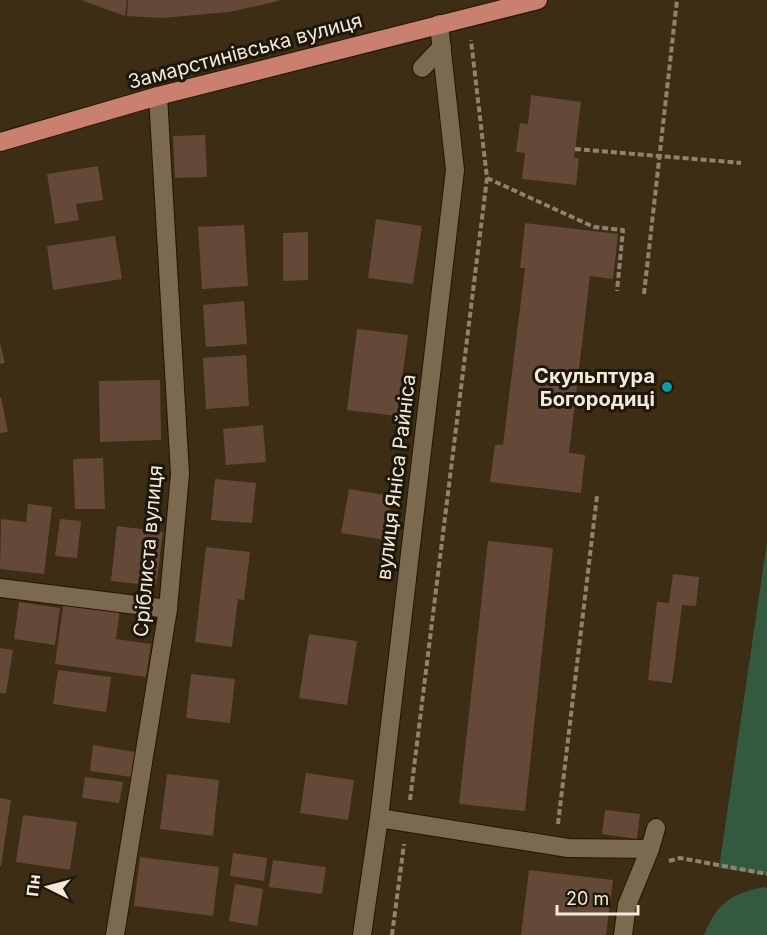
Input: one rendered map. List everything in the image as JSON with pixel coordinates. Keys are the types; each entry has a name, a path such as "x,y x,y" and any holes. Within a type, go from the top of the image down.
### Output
{"main road":[{"name":"Замарстинівська вулиця","path":"0,142 158,96 538,0"}],"street":[{"name":"вулиця Яніса Райніса","path":"362,935 379,818 455,170 439,24"},
{"path":"422,68 442,47"},
{"name":"Сріблиста вулиця","path":"115,935 168,609 180,474 158,96"},
{"path":"0,588 168,609"},
{"path":"379,818 555,846 650,849"},
{"path":"623,935 627,905 643,868 656,828"}],"path":[{"path":"644,294 676,0"},
{"path":"392,935 487,178 470,33"},
{"path":"575,149 741,163"},
{"path":"487,178 594,227 623,230 617,291"},
{"path":"555,846 597,495"},
{"path":"643,868 680,858 767,874"}],"green space":[{"path":"767,542 767,875 719,868"},
{"path":"767,888 767,935 704,935 714,915 726,902 742,893"}],"building":[{"path":"81,0 127,0 125,16"},
{"path":"128,0 279,1 229,12 162,18 127,16"},
{"path":"531,95 581,102 574,158 579,158 576,185 522,179 525,153 516,152 520,123 528,124"},
{"path":"205,135 207,177 175,178 173,136"},
{"path":"98,166 103,200 76,204 79,220 55,224 47,174"},
{"path":"376,219 422,226 413,284 368,278"},
{"path":"525,223 618,234 613,279 590,276 569,453 585,455 581,493 490,482 495,445 503,445 525,268 520,268"},
{"path":"244,225 248,286 202,289 198,227"},
{"path":"308,232 308,280 283,281 283,233"},
{"path":"115,236 122,279 53,290 47,246"},
{"path":"244,301 247,344 206,347 203,305"},
{"path":"357,329 408,335 397,416 347,410"},
{"path":"0,343 5,363 0,364"},
{"path":"246,355 249,406 206,409 203,358"},
{"path":"160,380 161,440 100,442 99,381"},
{"path":"0,398 8,432 0,433"},
{"path":"263,425 266,462 226,465 223,429"},
{"path":"103,458 105,509 75,509 73,459"},
{"path":"215,479 256,483 252,523 211,520"},
{"path":"349,489 392,496 386,540 341,533"},
{"path":"28,504 52,507 44,574 0,569 1,519 26,522"},
{"path":"60,519 81,521 77,558 55,556"},
{"path":"117,526 163,532 156,586 111,581"},
{"path":"488,541 553,548 525,811 459,804"},
{"path":"206,547 250,552 244,600 238,599 232,647 195,642"},
{"path":"673,574 699,577 696,606 682,605 672,683 648,680 657,602 669,603"},
{"path":"64,600 120,608 116,639 151,644 146,677 55,664"},
{"path":"19,602 60,608 55,645 14,639"},
{"path":"309,634 357,641 347,705 299,698"},
{"path":"0,648 13,650 6,694 0,693"},
{"path":"58,670 111,677 106,712 53,704"},
{"path":"191,674 235,679 230,723 186,718"},
{"path":"93,745 135,752 131,777 90,771"},
{"path":"306,773 354,780 348,820 300,813"},
{"path":"167,774 219,780 213,836 160,829"},
{"path":"85,777 123,782 119,803 82,798"},
{"path":"0,798 11,800 1,866 0,866"},
{"path":"605,810 640,814 637,839 602,834"},
{"path":"23,815 77,822 70,870 16,862"},
{"path":"233,853 267,858 264,881 230,876"},
{"path":"140,857 219,867 213,916 134,906"},
{"path":"273,860 326,867 322,894 269,887"},
{"path":"529,870 613,880 606,935 521,935"},
{"path":"235,884 263,889 257,926 229,921"}],"place":[{"name":"Скульптура Богородиці","path":"667,387"}]}
